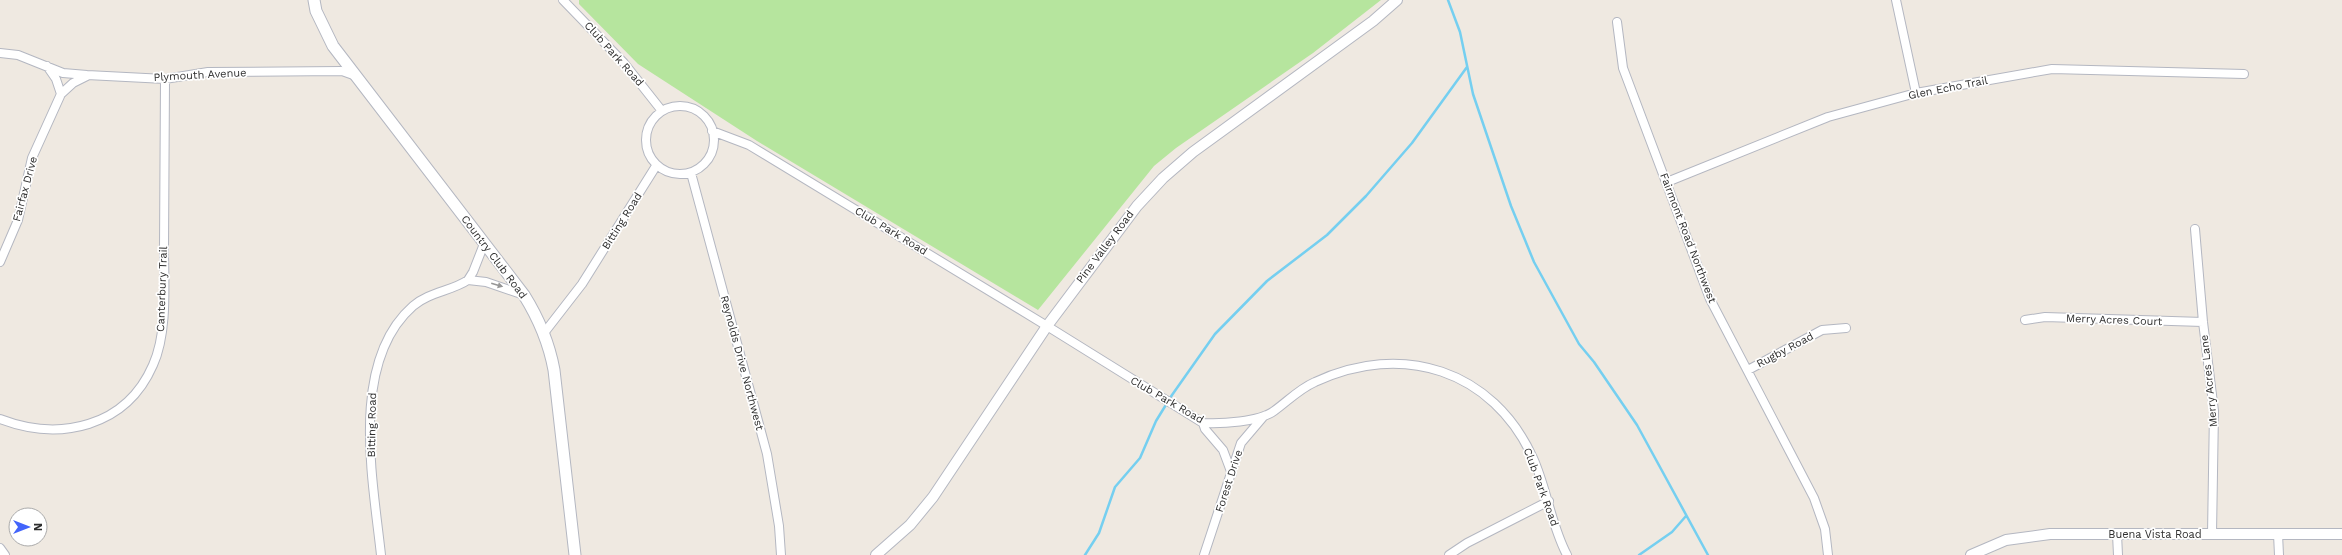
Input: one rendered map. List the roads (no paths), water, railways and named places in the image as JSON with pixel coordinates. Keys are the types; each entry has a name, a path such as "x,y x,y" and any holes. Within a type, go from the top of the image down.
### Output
{"main road":[{"name":"Country Club Road","path":"314,0 316,11 333,46 524,295 536,314 544,333 554,370 575,555"}],"street":[{"name":"Club Park Road","path":"563,0 624,63 662,111"},
{"name":"Pine Valley Road","path":"876,555 910,525 933,497 1047,326 1137,206 1163,178 1193,152 1373,21 1397,0"},
{"path":"1896,0 1916,93"},
{"name":"Fairmont Road Northwest","path":"1617,22 1622,68 1667,182 1710,299 1814,498 1825,529 1828,555"},
{"name":"Plymouth Avenue","path":"0,53 18,54 71,74 87,76 165,79 208,72 342,71 356,76"},
{"path":"47,66 56,79 62,94"},
{"name":"Glen Echo Trail","path":"1667,182 1828,117 1916,93 2052,69 2244,74"},
{"name":"Fairfax Drive","path":"0,262 18,220 32,158 62,94 73,83 87,76"},
{"name":"Canterbury Trail","path":"0,419 12,424 60,431 84,427 118,409 130,399 140,387 154,364 160,341 164,301 165,79"},
{"path":"678,106 689,107 700,112 707,120 712,131 714,141 707,160 691,173 673,174 656,166 649,156 646,146 646,134 650,123 662,111 678,106"},
{"name":"Club Park Road","path":"712,131 749,145 1047,326 1203,423 1232,423 1266,414 1273,411 1302,388 1346,370 1368,364 1413,364 1449,374 1471,385 1496,407 1515,428 1534,460 1562,545 1567,555"},
{"name":"Bitting Road","path":"544,333 582,284 656,166"},
{"name":"Reynolds Drive Northwest","path":"691,173 767,454 779,526 781,555"},
{"name":"Merry Acres Lane","path":"2195,229 2203,322 2214,412 2212,534"},
{"path":"484,244 474,272 468,280 491,284 524,295"},
{"name":"Bitting Road","path":"381,555 371,447 371,402 380,357 394,328 413,306 468,280"},
{"name":"Merry Acres Court","path":"2025,320 2045,318 2203,322"},
{"name":"Rugby Road","path":"1748,370 1822,330 1846,328"},
{"name":"Forest Drive","path":"1204,555 1241,443 1258,420 1266,414"},
{"path":"1203,423 1205,429 1223,450 1232,474"},
{"path":"1448,555 1467,543 1549,502"},
{"path":"2116,534 2118,555"},
{"name":"Buena Vista Road","path":"1971,555 1995,544 2026,536 2116,534 2342,534"},
{"path":"2278,534 2279,555"},
{"path":"0,548 6,555"}],"waterway":[{"path":"1448,0 1460,32 1473,94 1511,206 1534,262 1579,344 1594,362 1637,425 1708,555"},
{"path":"1085,555 1099,533 1115,487 1140,458 1156,421 1172,395 1215,334 1267,281 1327,235 1366,196 1412,143 1467,67"},
{"path":"1639,555 1672,532 1686,516"}]}
